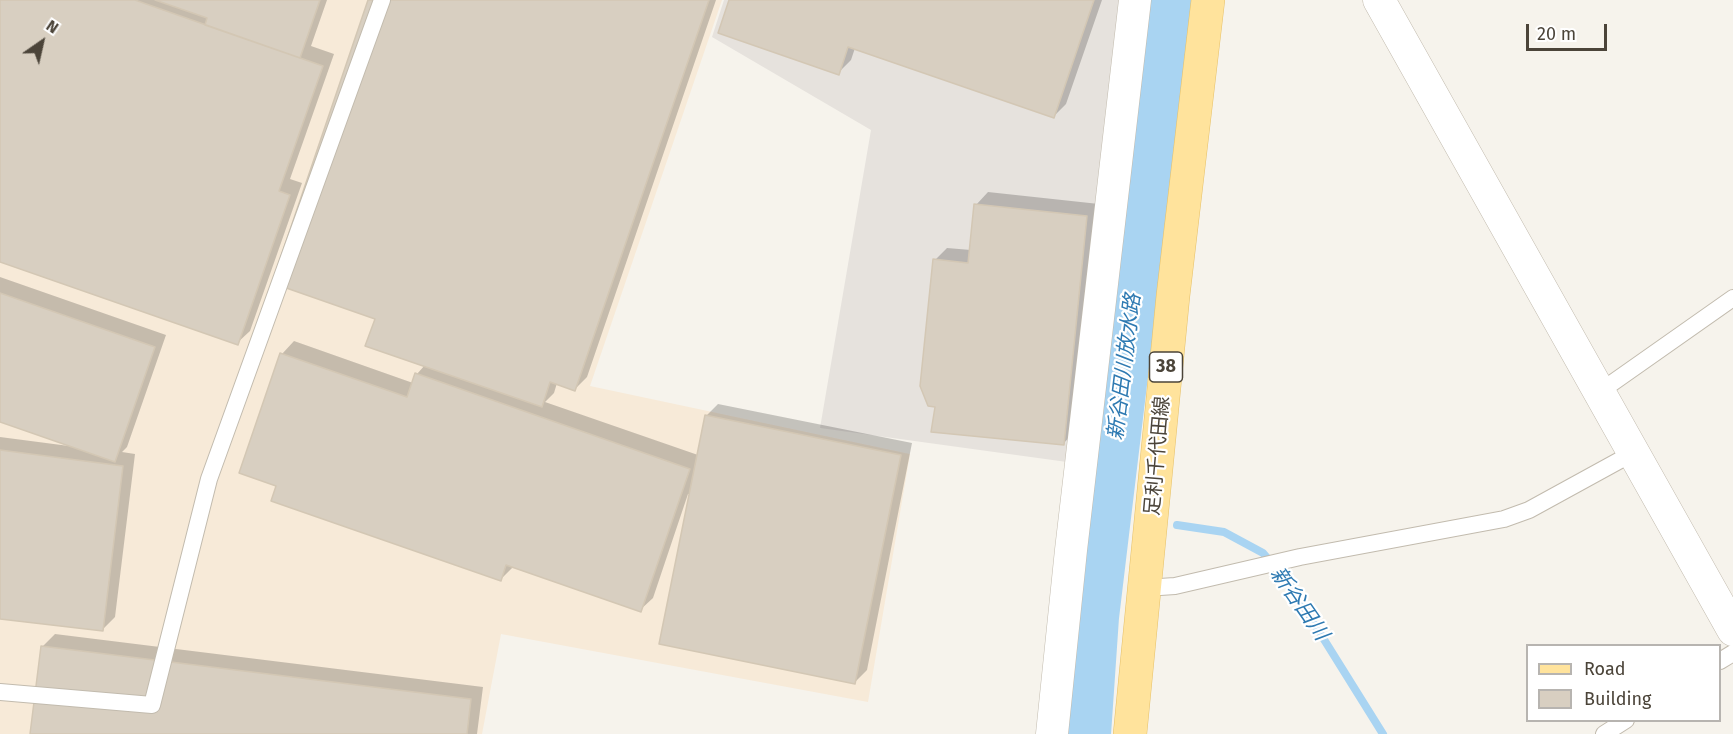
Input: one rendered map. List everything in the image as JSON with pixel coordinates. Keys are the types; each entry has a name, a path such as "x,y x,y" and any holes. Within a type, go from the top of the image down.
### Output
{"main road":[{"name":"足利千代田線","path":"1130,734 1173,296 1208,0"}],"street":[{"path":"1052,734 1135,0"},
{"path":"1378,0 1733,630"}],"lane":[{"path":"0,692 152,705 209,479 382,0"},
{"path":"1598,393 1733,298"},
{"path":"1145,588 1175,586 1291,560 1504,519 1529,510 1633,453"},
{"path":"1605,734 1623,722"}],"shaded area":[{"path":"0,0 722,0 590,386 910,454 868,702 501,634 482,734 0,734"},
{"path":"724,0 1134,0 1067,462 820,428 871,130 712,37"}],"building":[{"path":"0,0 135,0 323,66 279,191 290,195 238,345 0,262"},
{"path":"155,0 320,0 300,58 205,25 207,18"},
{"path":"368,0 709,0 575,391 550,382 542,407 365,346 375,319 272,283"},
{"path":"729,0 1094,0 1054,118 848,47 839,75 718,33"},
{"path":"974,204 1087,216 1064,445 931,432 935,407 928,406 920,386 933,259 968,263"},
{"path":"0,293 155,347 115,462 0,422"},
{"path":"280,353 407,397 415,373 690,469 641,612 506,565 501,581 271,501 276,486 239,473"},
{"path":"705,415 901,455 855,684 659,644"},
{"path":"0,450 123,466 103,631 0,619"},
{"path":"41,646 471,699 467,734 30,734"}],"waterway":[{"name":"新谷田川放水路","path":"1087,734 1095,617 1169,0"},
{"name":"新谷田川","path":"1177,525 1224,532 1263,553 1290,585 1383,734"}]}
